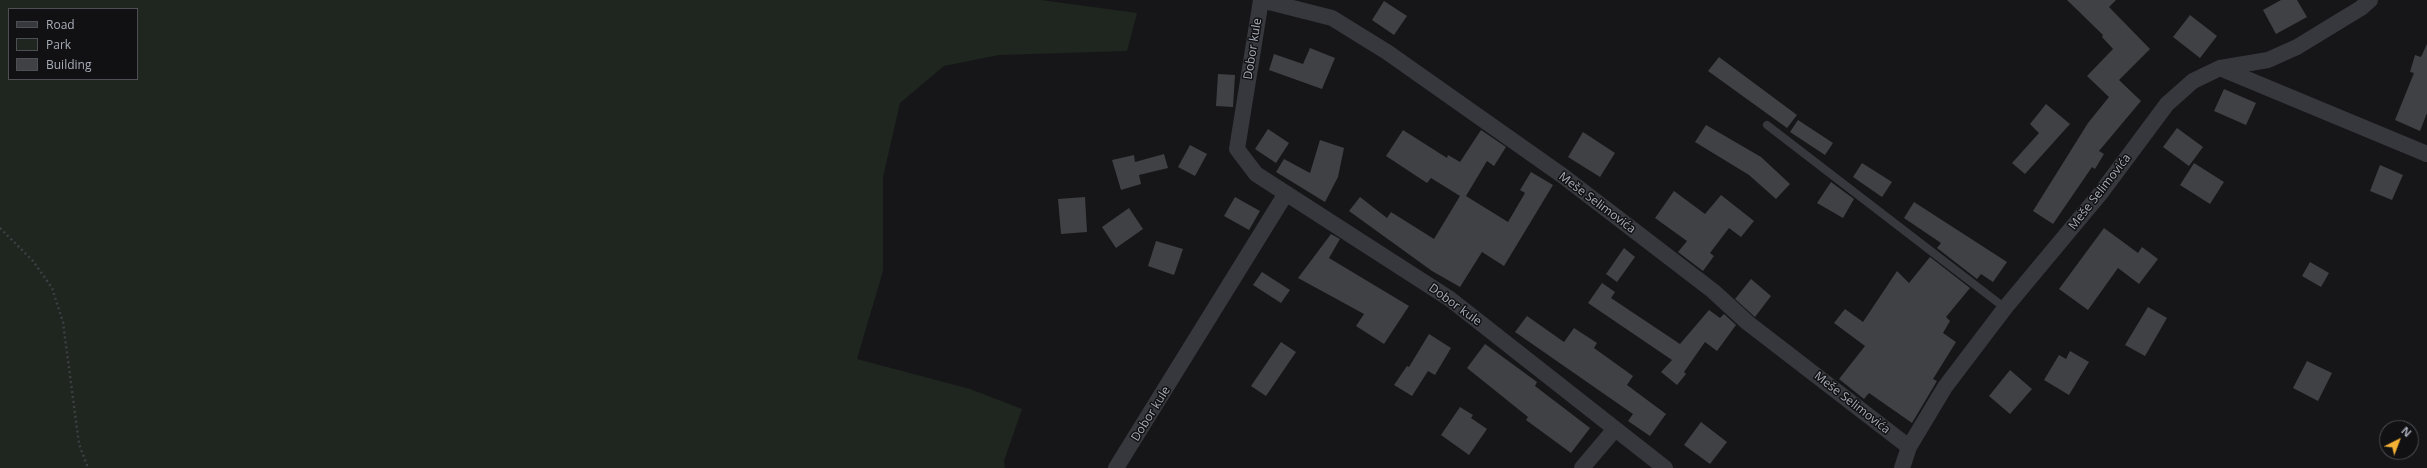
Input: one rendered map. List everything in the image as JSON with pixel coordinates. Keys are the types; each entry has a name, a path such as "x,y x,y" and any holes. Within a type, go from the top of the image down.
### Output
{"street":[{"name":"Dobor kule","path":"1261,0 1237,149 1256,174 1285,195 1450,299 1665,468"},
{"name":"Meše Selimovića","path":"1261,0 1332,18 1387,52 1562,176 1713,291 1748,323 1908,447"},
{"name":"Meše Selimovića","path":"1902,468 1908,447 1945,388 2005,308 2100,194 2167,104 2193,81 2220,68 2274,57 2298,47 2361,8 2370,0"},
{"path":"2220,68 2427,154"},
{"name":"Dobor kule","path":"1116,468 1285,195"},
{"path":"1582,468 1615,429"}],"lane":[{"path":"1767,125 2005,308"}],"path":[{"path":"0,228 33,261 52,288 63,322 79,444 88,468"}],"green space":[{"path":"0,0 1041,0 1137,13 1127,51 999,55 944,66 900,103 883,177 883,271 857,359 970,389 1022,409 1004,461 1005,468 0,468"}],"building":[{"path":"2067,0 2116,0 2109,7 2150,49 2119,80 2141,101 2099,151 2104,154 2095,169 2092,167 2053,224 2033,211 2088,123 2109,97 2087,76 2113,49 2102,37 2103,35"},
{"path":"2281,0 2297,0 2307,17 2276,34 2263,10"},
{"path":"1384,1 1407,16 1394,35 1372,20"},
{"path":"2190,15 2217,36 2200,58 2173,37"},
{"path":"2427,44 2427,113 2420,131 2395,120 2414,73 2410,72 2415,55 2421,57"},
{"path":"1310,48 1335,58 1322,89 1269,70 1274,54 1303,64"},
{"path":"1719,57 1797,115 1787,128 1708,71"},
{"path":"1218,74 1235,75 1233,107 1216,106"},
{"path":"2224,89 2256,103 2246,125 2214,111"},
{"path":"2046,104 2070,124 2025,174 2012,163 2039,133 2030,124"},
{"path":"1798,120 1833,143 1825,155 1790,132"},
{"path":"1706,125 1761,157 1790,184 1776,199 1749,175 1695,142"},
{"path":"2177,128 2203,147 2189,166 2163,147"},
{"path":"1268,129 1289,143 1276,163 1255,149"},
{"path":"1403,130 1447,158 1448,155 1460,162 1481,130 1506,147 1494,166 1487,161 1466,196 1508,222 1525,193 1520,190 1531,172 1553,185 1504,266 1482,252 1460,287 1432,271 1349,211 1360,197 1387,218 1391,212 1434,239 1460,196 1431,178 1427,183 1386,156"},
{"path":"1583,132 1615,153 1600,177 1568,157"},
{"path":"1320,140 1344,148 1338,177 1325,202 1276,172 1284,159 1310,173"},
{"path":"1190,145 1207,154 1195,176 1178,167"},
{"path":"1164,154 1168,168 1139,175 1141,184 1121,190 1112,160 1134,155 1135,162"},
{"path":"1862,163 1892,182 1882,197 1853,177"},
{"path":"2194,163 2224,182 2210,204 2180,185"},
{"path":"2380,165 2403,175 2392,200 2370,191"},
{"path":"1831,182 1854,199 1843,218 1817,203"},
{"path":"1674,191 1705,214 1721,195 1754,221 1741,237 1729,228 1710,253 1714,256 1703,271 1678,252 1687,241 1655,218"},
{"path":"1085,197 1087,232 1061,234 1058,199"},
{"path":"1235,197 1260,211 1249,230 1224,216"},
{"path":"1914,202 2007,262 1993,282 1981,274 1977,279 1937,248 1941,243 1904,218"},
{"path":"1129,208 1143,229 1116,248 1102,227"},
{"path":"2104,228 2138,253 2142,247 2158,259 2139,284 2118,268 2088,310 2059,289"},
{"path":"1331,234 1340,239 1329,258 1409,306 1384,344 1356,326 1364,314 1298,278"},
{"path":"1156,241 1183,249 1174,275 1148,266"},
{"path":"1624,248 1635,257 1617,282 1606,274"},
{"path":"1930,257 1970,288 1946,317 1950,321 1943,333 1956,342 1933,379 1937,381 1912,423 1869,393 1864,399 1839,379 1865,346 1834,323 1845,309 1863,322 1897,271 1909,283"},
{"path":"2310,262 2329,273 2321,287 2302,276"},
{"path":"1262,272 1290,290 1281,303 1253,285"},
{"path":"1751,279 1771,296 1755,317 1735,299"},
{"path":"1602,283 1615,292 1611,298 1680,344 1709,310 1720,318 1724,314 1736,325 1717,351 1705,342 1684,372 1686,374 1677,385 1661,372 1672,360 1588,303"},
{"path":"2148,307 2167,318 2145,356 2125,345"},
{"path":"1527,316 1564,342 1574,328 1597,343 1594,348 1633,376 1627,385 1666,414 1650,436 1628,421 1633,414 1515,332"},
{"path":"1429,334 1451,348 1435,375 1428,371 1412,396 1394,385 1407,366 1409,367"},
{"path":"1281,342 1296,352 1266,396 1251,386"},
{"path":"1485,344 1537,382 1535,386 1590,428 1571,453 1526,420 1528,417 1467,368"},
{"path":"2070,351 2089,362 2069,395 2044,380 2059,355 2066,359"},
{"path":"2307,361 2332,373 2318,401 2293,388"},
{"path":"2010,370 2032,389 2010,414 1989,396"},
{"path":"1460,407 1473,415 1471,418 1487,429 1469,455 1441,435"},
{"path":"1701,422 1727,442 1710,464 1684,445"}]}
